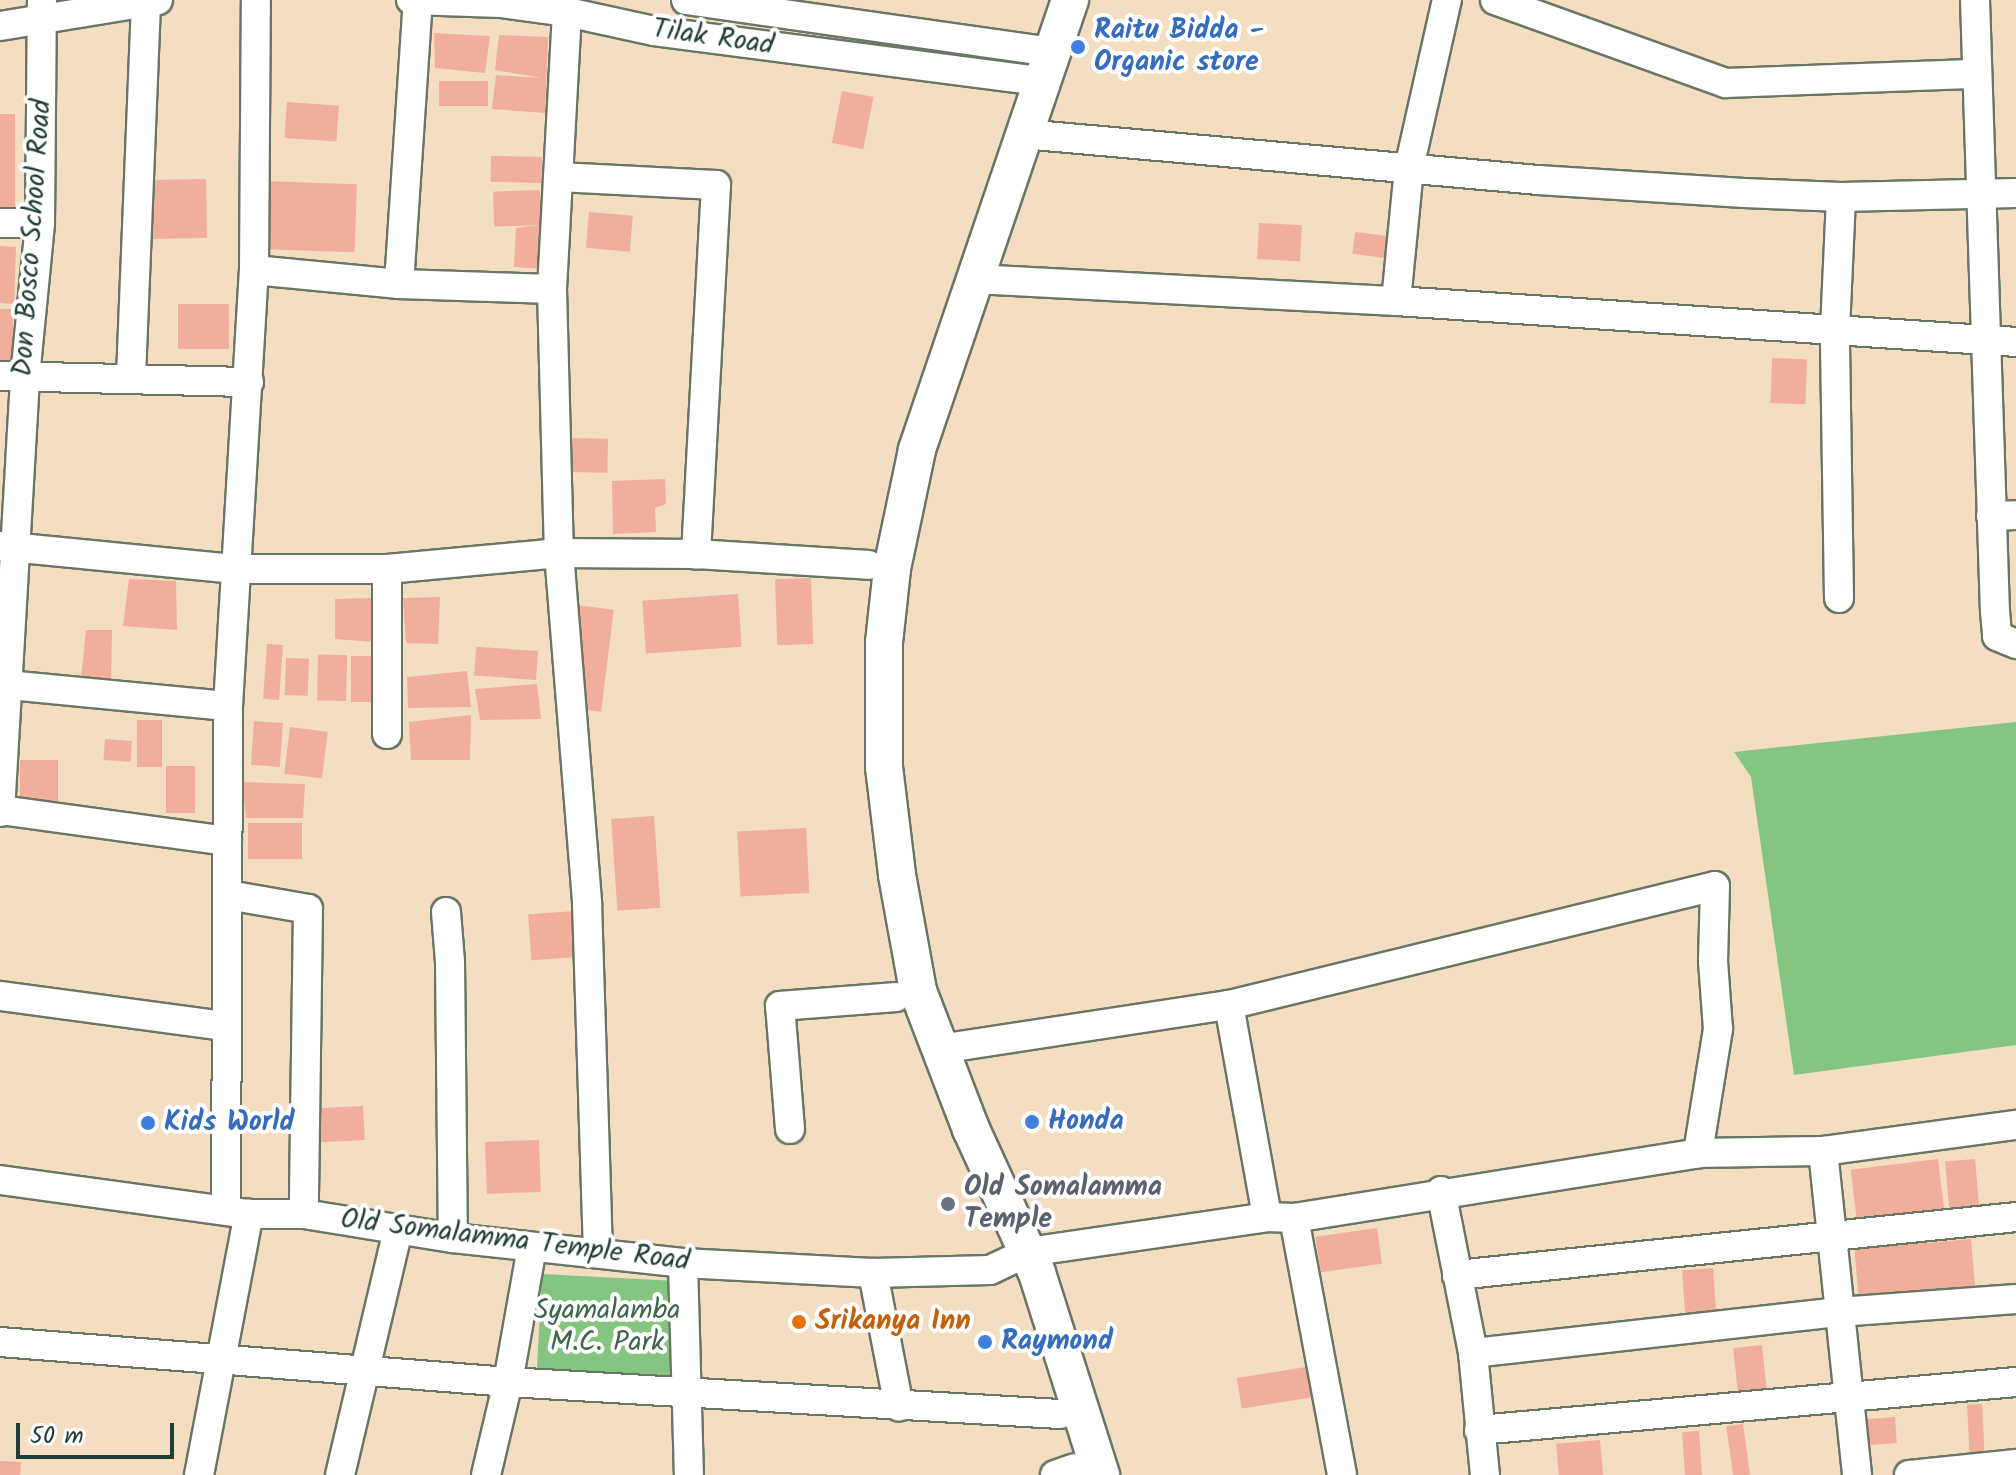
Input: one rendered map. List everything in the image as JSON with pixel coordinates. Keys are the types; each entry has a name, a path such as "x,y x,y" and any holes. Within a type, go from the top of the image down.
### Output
{"main road":[{"path":"1045,0 1023,134 917,450 892,569 884,643 884,767 897,875 918,991 1018,1257 1082,1406 1077,1473"},
{"path":"1070,0 1034,65 895,444 869,565 861,642 861,769 874,878 896,997 950,1138 1018,1257 1077,1473"}],"street":[{"path":"0,26 44,10 158,0"},
{"path":"199,1475 220,1358 237,1212 226,1026 228,706 254,270 256,0"},
{"name":"Tilak Road","path":"411,0 500,3 567,12 654,31 1034,65"},
{"path":"399,284 418,0"},
{"name":"Tilak Road","path":"686,0 1034,65"},
{"path":"1396,301 1409,168 1447,0"},
{"path":"1495,0 1726,83 1977,74"},
{"path":"1975,0 1985,342 2004,515 1997,636 2016,644"},
{"path":"131,377 146,1"},
{"name":"Don Bosco School Road","path":"0,811 8,685 7,546 12,376 40,223 44,10"},
{"path":"567,12 552,289 559,553 587,903 598,1252"},
{"path":"1023,134 1570,182 1841,197 2016,193"},
{"path":"558,177 716,185 696,554"},
{"path":"1839,598 1835,330 1841,197"},
{"path":"0,223 40,223"},
{"path":"254,270 399,284 552,289"},
{"path":"974,279 1396,301 2016,342"},
{"path":"12,376 249,382"},
{"path":"7,546 236,569 387,569 559,553 696,554 869,565"},
{"path":"387,569 387,734"},
{"path":"8,685 228,706"},
{"path":"0,811 227,841"},
{"path":"940,1049 1229,1005 1715,886 1713,961 1718,1029 1698,1153"},
{"path":"228,895 308,909 304,1214"},
{"path":"446,912 450,962 453,1238"},
{"path":"0,996 226,1026"},
{"path":"790,1129 780,1006 896,997"},
{"path":"1229,1005 1342,1475"},
{"name":"Old Somalamma Temple Road","path":"0,1180 237,1212 304,1214 453,1238 683,1263 873,1273 990,1270 1018,1257 1698,1153 1823,1151 2016,1125"},
{"path":"1823,1151 1857,1475"},
{"path":"1441,1191 1473,1353 1485,1475"},
{"path":"1457,1275 2016,1217"},
{"path":"340,1475 398,1229"},
{"path":"486,1475 508,1382 532,1247"},
{"path":"683,1263 689,1475"},
{"path":"873,1273 899,1407"},
{"path":"1473,1353 1839,1312 2016,1299"},
{"path":"0,1342 508,1382 1060,1414"},
{"path":"1479,1430 2016,1382"},
{"path":"1909,1475 2016,1464"}],"green space":[{"path":"2016,722 2016,1045 1794,1075 1751,777 1734,752"},
{"name":"Syamalamba M.C. Park","path":"542,1274 677,1281 672,1380 537,1373"}],"building":[{"path":"434,33 490,36 485,73 435,68"},
{"path":"499,35 548,37 545,113 492,109 496,75 542,78 495,70"},
{"path":"439,81 488,81 488,106 439,106"},
{"path":"842,91 873,97 863,149 832,143"},
{"path":"287,102 339,106 336,142 284,138"},
{"path":"0,114 15,114 15,207 0,207"},
{"path":"491,156 542,157 542,183 491,182"},
{"path":"206,179 207,238 145,239 144,180"},
{"path":"261,181 357,184 355,252 259,249"},
{"path":"540,190 541,225 494,227 493,192"},
{"path":"589,212 633,216 630,252 586,248"},
{"path":"1259,223 1302,225 1300,261 1257,259"},
{"path":"541,225 544,269 514,267 516,228"},
{"path":"1355,232 1393,237 1390,258 1352,254"},
{"path":"0,246 16,247 14,304 0,303"},
{"path":"178,304 229,304 229,349 178,349"},
{"path":"0,309 13,309 13,361 0,361"},
{"path":"1772,358 1807,359 1805,404 1770,403"},
{"path":"566,438 608,439 607,473 565,472"},
{"path":"665,479 666,504 655,508 656,532 613,534 612,481"},
{"path":"811,578 813,644 777,645 775,579"},
{"path":"129,579 176,581 177,630 123,626"},
{"path":"738,594 742,647 646,654 642,601"},
{"path":"440,597 438,644 406,643 403,598"},
{"path":"371,598 374,642 335,639 335,599"},
{"path":"576,605 614,610 601,712 563,707"},
{"path":"86,630 112,630 111,681 81,678"},
{"path":"267,644 283,645 279,700 263,699"},
{"path":"476,647 538,651 536,680 474,676"},
{"path":"318,654 347,655 346,701 317,700"},
{"path":"351,656 381,656 381,702 351,702"},
{"path":"286,658 309,659 308,696 285,695"},
{"path":"467,671 471,707 408,708 407,677"},
{"path":"537,684 541,719 480,720 475,689"},
{"path":"471,715 470,760 411,760 409,722"},
{"path":"137,720 162,720 162,767 137,767"},
{"path":"254,721 283,723 280,767 251,765"},
{"path":"290,727 328,732 322,778 284,774"},
{"path":"105,739 132,741 130,762 104,760"},
{"path":"20,760 58,760 58,806 20,806"},
{"path":"166,766 195,766 195,813 166,813"},
{"path":"242,782 305,784 303,818 246,818"},
{"path":"654,816 660,908 618,911 611,819"},
{"path":"248,823 302,823 302,859 248,859"},
{"path":"806,828 809,893 740,897 737,832"},
{"path":"575,911 578,957 531,960 528,914"},
{"path":"363,1106 365,1140 316,1143 314,1109"},
{"path":"539,1140 541,1192 487,1194 485,1142"},
{"path":"1938,1159 1944,1211 1857,1221 1851,1170"},
{"path":"1975,1159 1980,1212 1950,1214 1945,1162"},
{"path":"1377,1228 1382,1264 1321,1272 1316,1237"},
{"path":"1971,1239 1976,1292 1859,1302 1854,1249"},
{"path":"1713,1268 1717,1319 1686,1321 1682,1270"},
{"path":"1762,1345 1767,1396 1738,1399 1733,1348"},
{"path":"1306,1367 1311,1398 1242,1409 1237,1378"},
{"path":"1982,1404 1985,1457 1970,1458 1967,1405"},
{"path":"1895,1417 1897,1443 1869,1445 1867,1419"},
{"path":"1743,1424 1750,1475 1733,1475 1726,1426"},
{"path":"1699,1431 1702,1475 1685,1475 1682,1432"},
{"path":"1600,1440 1603,1475 1559,1475 1556,1444"},
{"path":"0,1461 21,1462 20,1475 0,1475"}],"place":[{"name":"Raitu Bidda - Organic store","path":"1078,47"},
{"name":"Honda","path":"1032,1122"},
{"name":"Kids World","path":"148,1123"},
{"name":"Old Somalamma Temple","path":"948,1204"},
{"name":"Srikanya Inn","path":"799,1322"},
{"name":"Raymond","path":"985,1342"}]}
